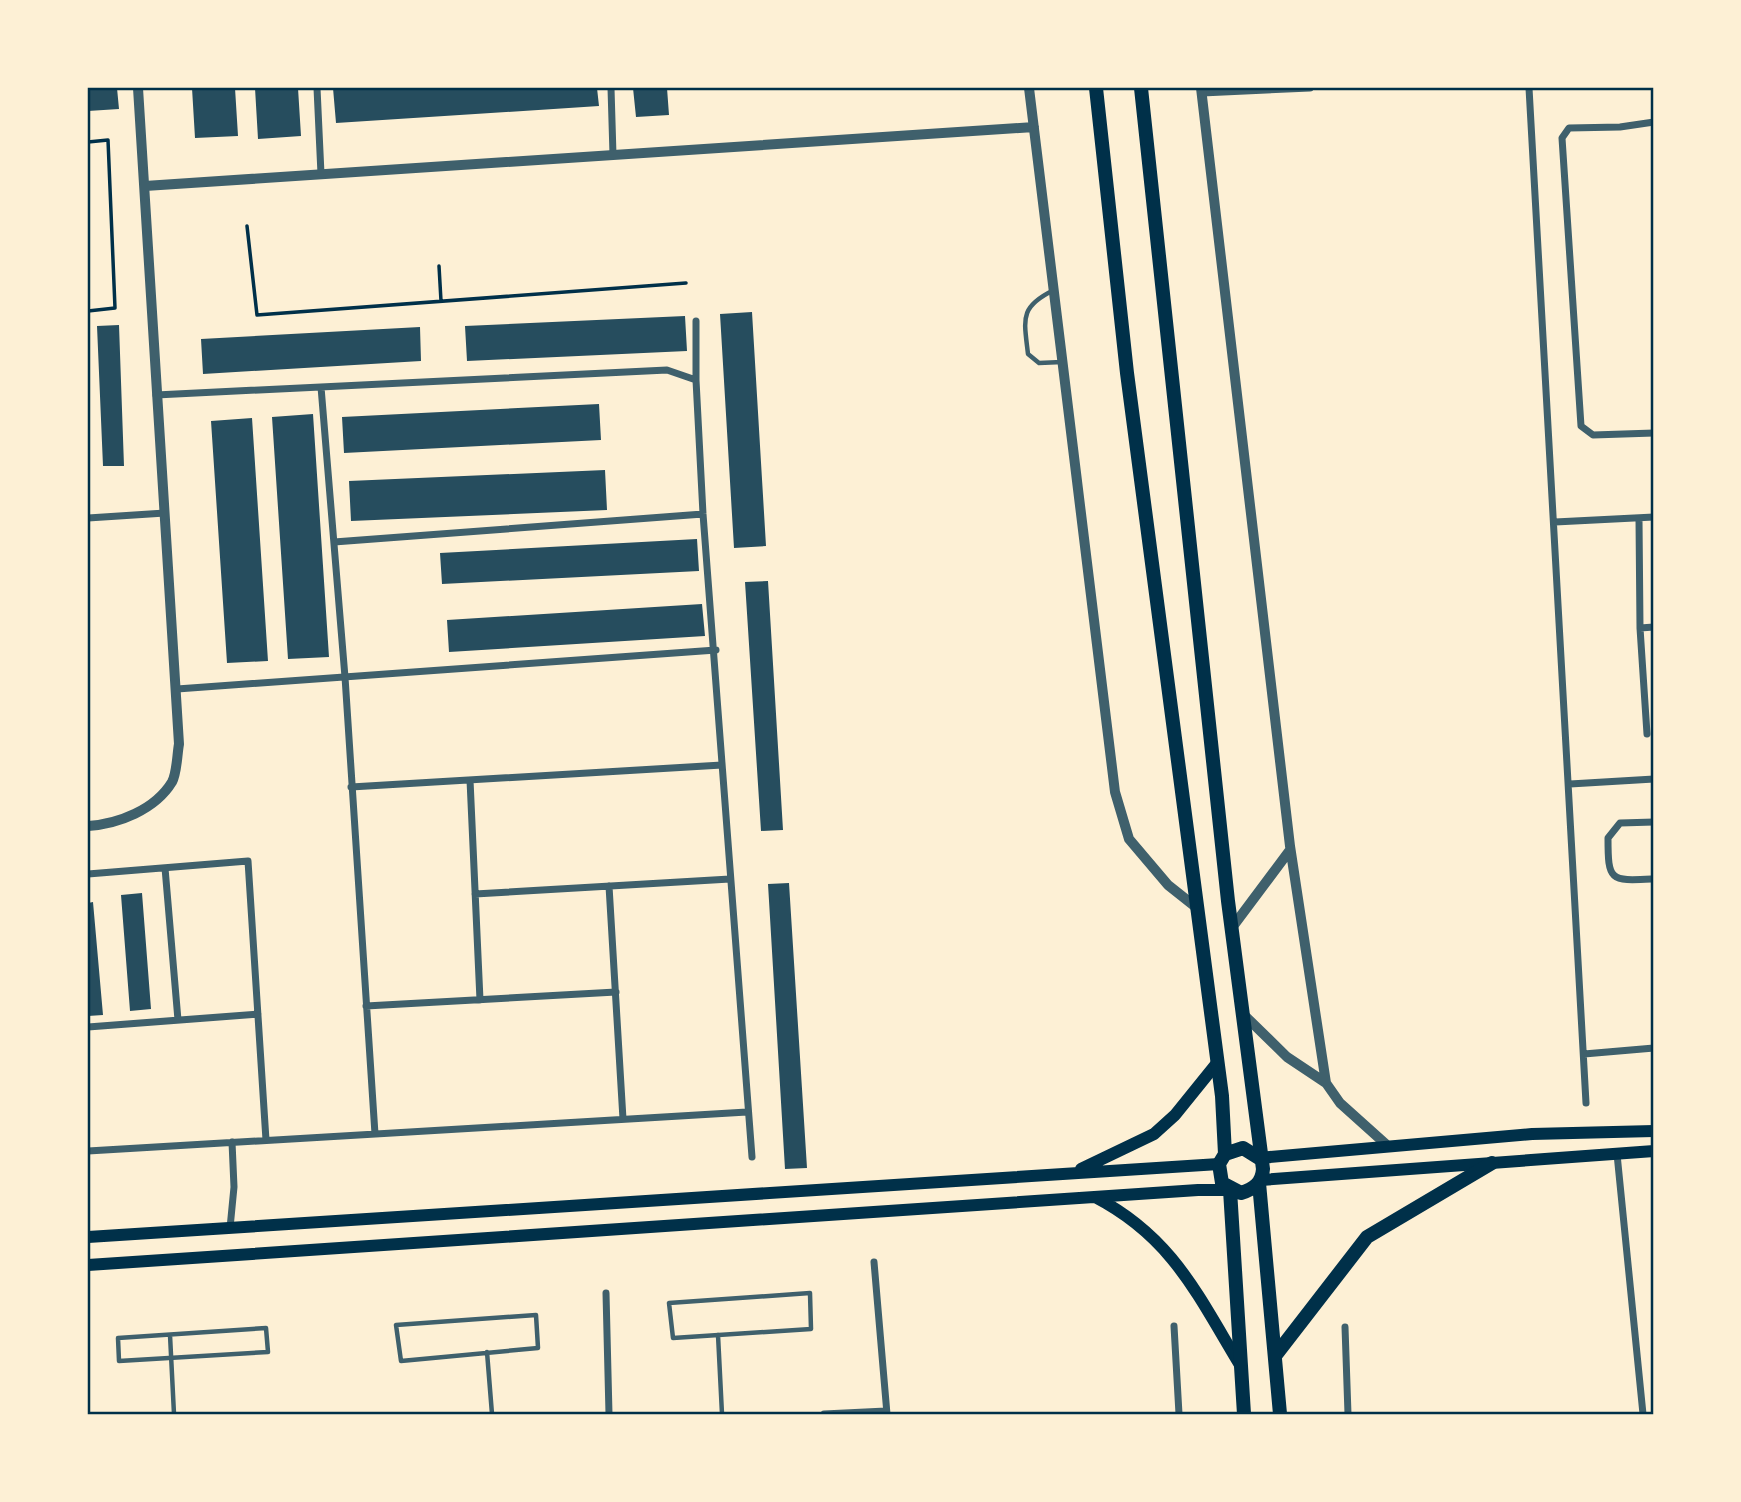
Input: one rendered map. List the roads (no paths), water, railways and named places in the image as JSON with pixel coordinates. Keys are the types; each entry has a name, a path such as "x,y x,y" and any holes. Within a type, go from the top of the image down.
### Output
{"highway":[{"path":"1096,88 1127,373 1217,1063 1222,1159 1218,1174 1230,1190 1244,1415"},
{"path":"1141,88 1231,929 1259,1158 1263,1169 1260,1182 1280,1415"},
{"path":"1222,1159 1243,1148 1259,1158"},
{"path":"1275,1356 1367,1237 1492,1163"},
{"path":"1230,1190 1241,1193 1260,1182"}],"main road":[{"path":"1071,1174 1154,1134 1175,1115 1217,1063"},
{"path":"1259,1158 1532,1134 1654,1131"},
{"path":"1260,1182 1654,1152"},
{"path":"88,1237 1071,1174 1222,1159"},
{"path":"88,1265 1095,1196 1230,1190"},
{"path":"1095,1196 1131,1218 1168,1252 1241,1367"}],"street":[{"path":"88,826 109,825 143,810 173,781 179,744 138,88"},
{"path":"317,88 321,174"},
{"path":"611,88 614,155"},
{"path":"1030,88 1115,792 1129,839 1168,885 1197,908"},
{"path":"1310,88 1202,90 1290,850 1326,1083"},
{"path":"1529,88 1586,1103"},
{"path":"1654,122 1620,127 1569,128 1562,138 1581,426 1593,435 1654,433"},
{"path":"145,186 1034,127"},
{"path":"696,321 696,380 703,514 716,650 730,879 752,1157"},
{"path":"156,395 667,370 696,380"},
{"path":"321,387 345,677 375,1134"},
{"path":"88,518 165,513"},
{"path":"334,542 703,514"},
{"path":"1555,522 1654,517"},
{"path":"1639,519 1640,628 1647,734"},
{"path":"1640,628 1654,627"},
{"path":"177,689 716,650"},
{"path":"351,787 722,765"},
{"path":"1570,784 1654,779"},
{"path":"470,780 480,1000"},
{"path":"1654,822 1620,823 1608,838 1608,871 1613,877 1622,880 1654,879"},
{"path":"1231,929 1290,850"},
{"path":"88,874 248,861 266,1140"},
{"path":"166,868 178,1020"},
{"path":"475,894 730,879"},
{"path":"609,886 624,1119"},
{"path":"366,1006 616,992"},
{"path":"1241,1012 1287,1057 1326,1083 1347,1110 1389,1147"},
{"path":"88,1027 258,1014"},
{"path":"1584,1054 1654,1048"},
{"path":"88,1151 747,1112"},
{"path":"230,1228 234,1187 232,1142"},
{"path":"1617,1154 1643,1415"},
{"path":"824,1415 886,1413 874,1262"},
{"path":"606,1293 610,1415"},
{"path":"1174,1326 1180,1415"},
{"path":"1345,1327 1348,1415"}],"lane":[{"path":"1054,289 1035,299 1027,309 1024,320 1028,354 1039,363 1063,362"},
{"path":"810,1293 811,1329 718,1335 673,1338 670,1303 810,1293"},
{"path":"536,1315 538,1348 487,1352 401,1361 396,1325 536,1315"},
{"path":"266,1328 268,1352 119,1361 118,1338 170,1335 266,1328"},
{"path":"170,1335 174,1415"},
{"path":"718,1335 722,1415"},
{"path":"487,1352 492,1415"}]}
